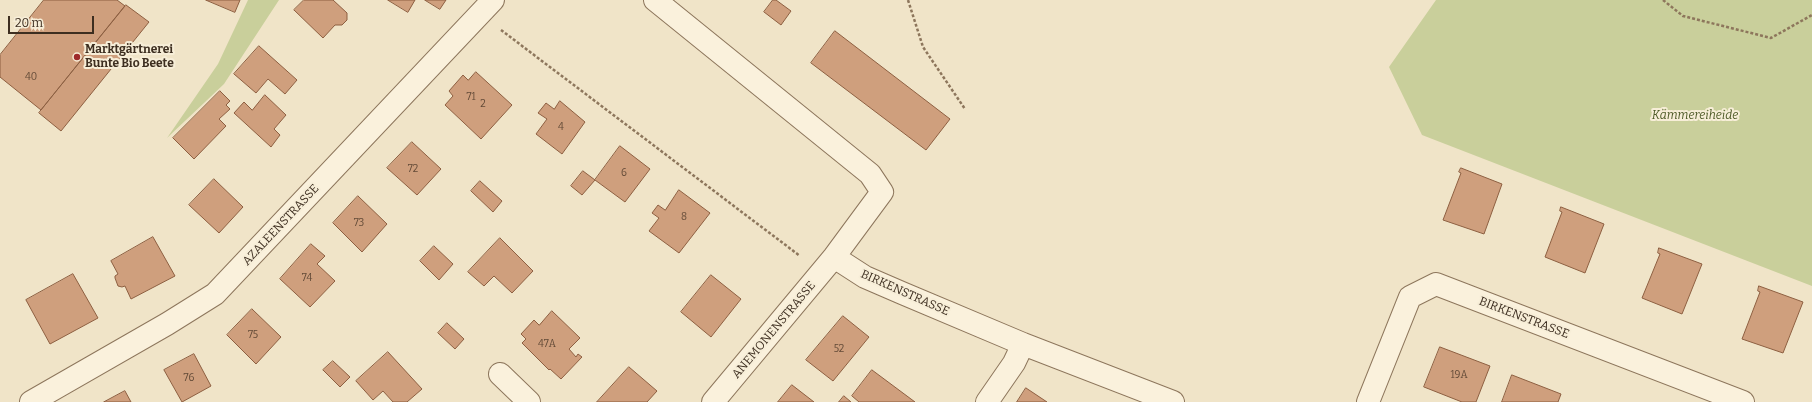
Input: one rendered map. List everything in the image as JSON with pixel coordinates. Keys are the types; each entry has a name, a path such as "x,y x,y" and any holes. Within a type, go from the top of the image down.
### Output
{"street":[{"path":"655,0 870,174 882,192 828,265"},
{"name":"AZALEENSTRASSE","path":"31,402 167,324 215,294 486,7"},
{"name":"BIRKENSTRASSE","path":"828,265 865,277 1023,344 1173,402"},
{"name":"ANEMONENSTRASSE","path":"713,402 828,265"},
{"name":"BIRKENSTRASSE","path":"1368,402 1410,298 1436,284 1743,402"},
{"path":"987,402 1014,363 1023,344"},
{"path":"500,374 529,402"}],"path":[{"path":"908,0 923,47 965,109"},
{"path":"1663,0 1683,16 1771,38 1812,15"},
{"path":"486,7 828,265"}],"green space":[{"path":"248,0 279,0 224,84 167,138 218,64"},
{"name":"Kämmereiheide","path":"1436,0 1812,0 1812,286 1422,135 1389,67"}],"building":[{"path":"44,0 117,0 125,6 41,110 0,77 0,55"},
{"path":"206,0 240,0 235,12"},
{"path":"304,0 333,0 347,13 347,20 342,25 335,25 323,38 294,10"},
{"path":"388,0 415,0 408,12"},
{"path":"425,0 446,0 440,9"},
{"path":"773,0 776,0 791,11 781,25 764,12"},
{"path":"126,5 149,22 61,131 39,113"},
{"path":"835,31 950,119 926,150 811,63"},
{"path":"259,46 297,80 285,94 268,79 256,93 234,74"},
{"path":"476,72 512,105 481,139 445,105 453,96 449,91 463,75 468,80"},
{"path":"220,91 230,101 226,105 230,109 219,119 226,126 194,159 173,138"},
{"path":"265,95 286,115 274,129 280,135 271,147 234,113 244,102 252,110"},
{"path":"560,101 585,122 562,154 536,134 547,119 538,113 546,103 554,109"},
{"path":"412,142 441,169 417,195 387,168"},
{"path":"620,146 650,169 625,202 595,180"},
{"path":"1461,168 1502,184 1484,234 1443,220 1461,173 1459,172"},
{"path":"583,171 595,180 582,195 571,186"},
{"path":"214,179 243,207 219,233 189,205"},
{"path":"480,181 502,201 493,212 471,191"},
{"path":"679,190 710,213 679,253 649,231 659,218 652,213 658,205 665,210"},
{"path":"358,196 387,224 362,252 333,223"},
{"path":"1561,207 1604,224 1585,273 1545,257 1562,212 1560,211"},
{"path":"153,237 175,276 131,299 125,286 118,286 115,276 118,274 111,261"},
{"path":"500,238 533,271 512,293 494,276 484,286 468,272"},
{"path":"311,244 325,256 317,264 335,281 310,307 280,279"},
{"path":"434,246 453,264 439,280 420,261"},
{"path":"1659,248 1702,264 1682,314 1642,298 1660,254 1658,253"},
{"path":"73,274 98,318 50,344 26,300"},
{"path":"711,275 741,299 711,337 681,312"},
{"path":"1759,286 1803,302 1783,353 1742,339 1760,292 1758,291"},
{"path":"252,309 281,337 256,364 227,335"},
{"path":"552,311 580,338 569,349 576,357 578,354 582,357 561,379 550,369 549,370 522,343 526,339 521,334 534,320 539,325"},
{"path":"843,316 869,337 833,381 806,360"},
{"path":"447,323 464,339 455,349 438,333"},
{"path":"1440,347 1490,366 1476,402 1462,402 1424,387"},
{"path":"388,352 422,389 407,402 393,402 383,391 373,400 356,381"},
{"path":"194,354 211,386 182,402 164,370"},
{"path":"333,361 350,377 340,387 323,370"},
{"path":"629,367 657,391 647,402 597,402"},
{"path":"872,370 915,402 859,402 852,396"},
{"path":"1512,375 1561,394 1558,402 1502,402"},
{"path":"792,385 814,402 778,402"},
{"path":"1026,388 1047,402 1017,402"},
{"path":"125,391 131,402 104,402"},
{"path":"844,396 851,402 839,402"}],"place":[{"name":"Marktgärtnerei Bunte Bio Beete","path":"77,57"}]}
